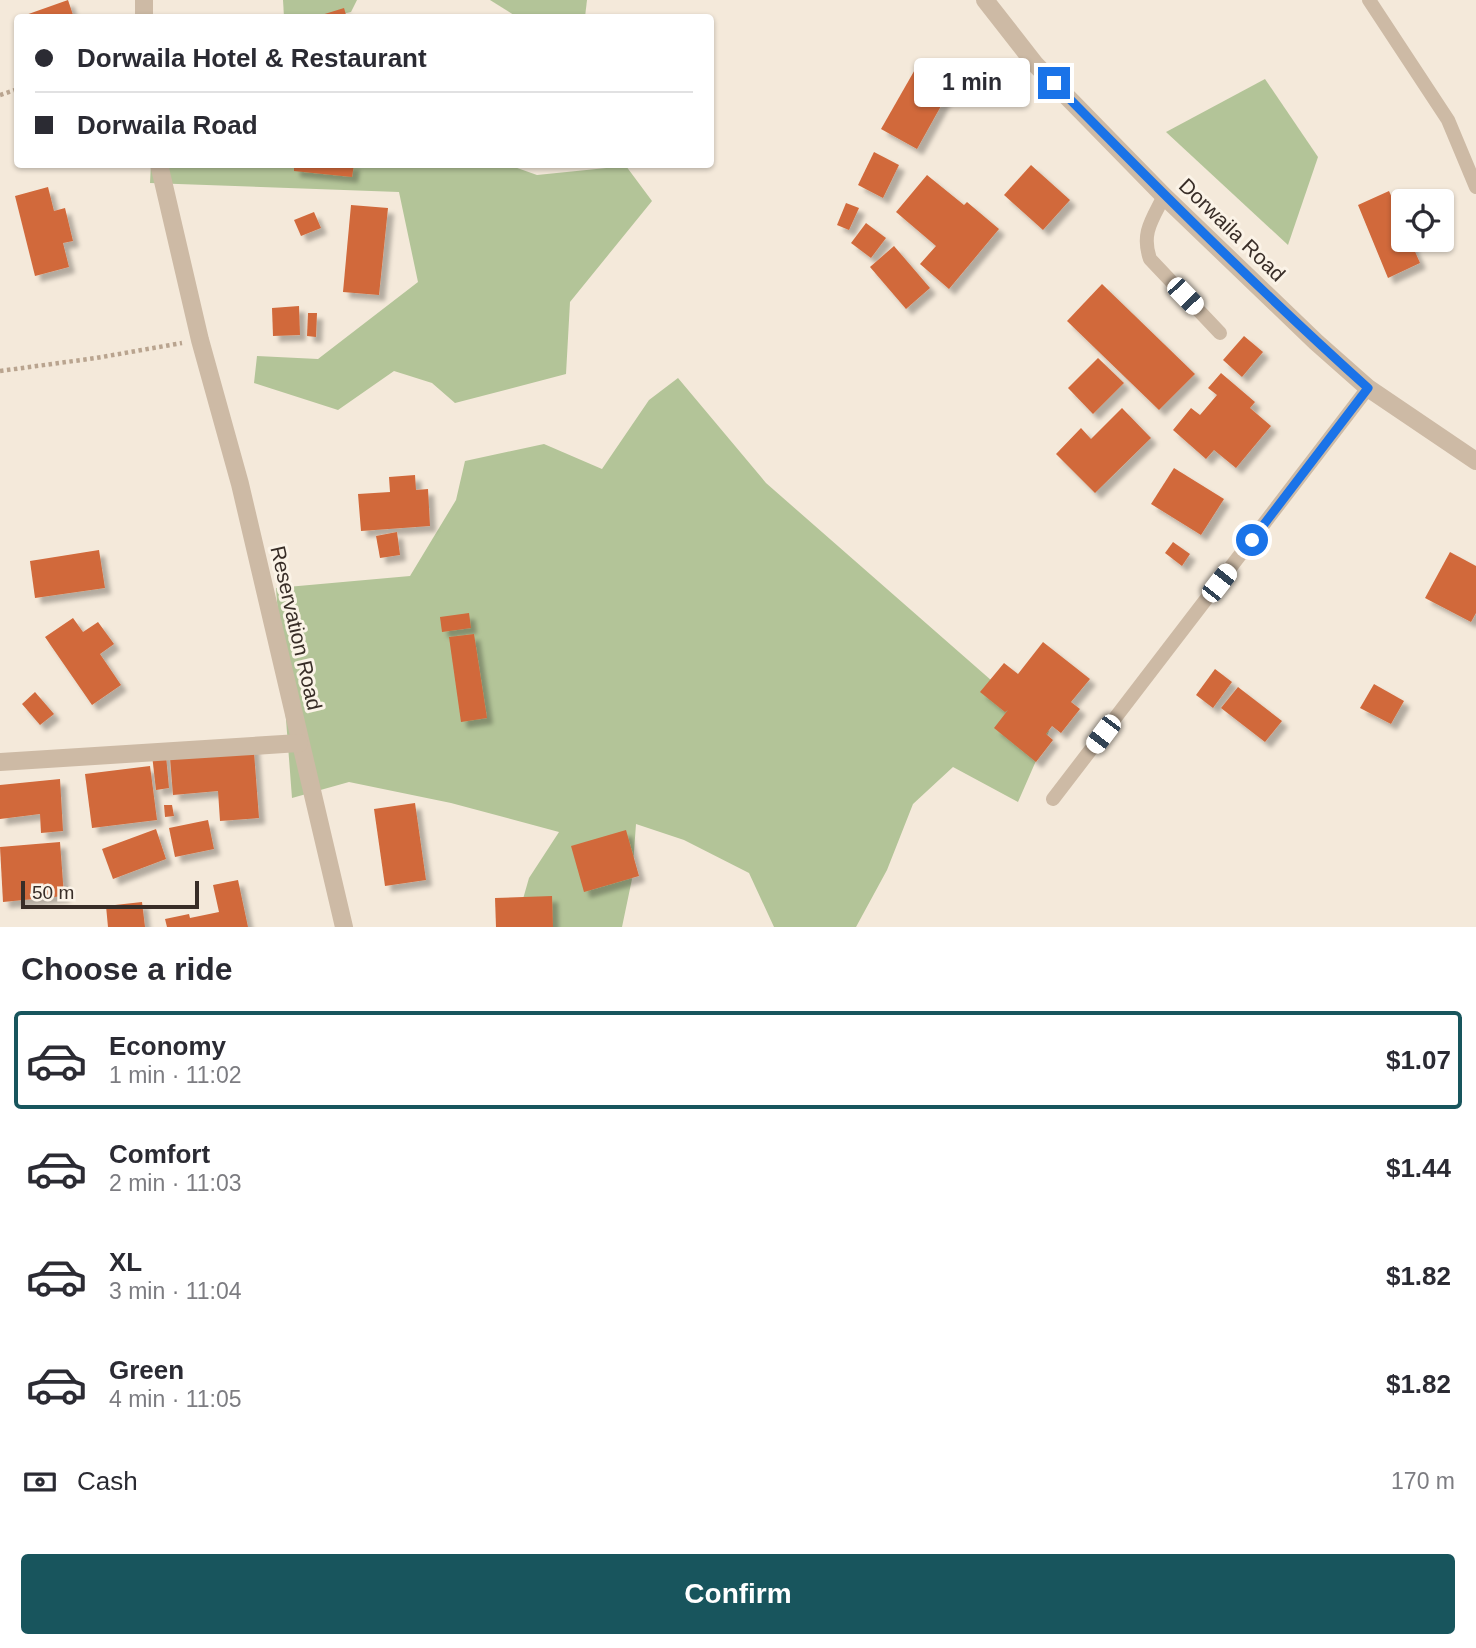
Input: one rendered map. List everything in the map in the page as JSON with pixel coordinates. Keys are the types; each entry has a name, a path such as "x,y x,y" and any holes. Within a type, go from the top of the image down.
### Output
{"street":[{"name":"Dorwaila Road","path":"985,0 1035,64 1164,196 1316,342 1368,388 1476,461"},
{"name":"Reservation Road","path":"160,168 200,340 240,484 344,927"},
{"path":"0,762 299,743"}],"lane":[{"path":"1369,0 1448,120 1476,187"},
{"path":"1164,196 1147,230 1145,244 1150,260 1220,333"},
{"path":"1053,799 1368,388"}],"path":[{"path":"0,371 200,340"}],"green space":[{"path":"283,0 357,0 351,12 342,14 284,14"},
{"path":"490,0 587,0 585,14 512,14"},
{"path":"1265,79 1318,157 1288,245 1166,132"},
{"path":"151,168 517,168 537,175 627,168 652,201 570,302 566,374 455,403 432,383 394,371 338,410 254,383 257,356 318,359 418,282 399,192 150,183"},
{"path":"678,378 766,483 1049,731 1018,802 953,767 913,804 887,870 856,927 774,927 749,873 684,840 636,824 632,879 622,927 515,927 529,878 559,832 451,803 349,782 292,798 276,588 410,576 456,500 465,461 544,444 602,469 649,400"}],"building":[{"path":"68,0 73,14 28,14"},
{"path":"344,8 346,14 325,14"},
{"path":"921,59 956,79 917,149 881,129"},
{"path":"874,152 899,165 883,198 858,185"},
{"path":"1031,165 1070,200 1043,230 1004,195"},
{"path":"294,168 353,168 352,177 294,171"},
{"path":"927,175 964,205 967,202 999,229 949,289 920,264 936,246 896,212"},
{"path":"48,187 54,211 65,208 73,241 63,243 69,267 35,276 15,196"},
{"path":"1389,191 1391,252 1415,252 1420,263 1388,278 1358,205"},
{"path":"846,203 859,208 849,230 837,225"},
{"path":"351,205 388,208 379,295 343,292"},
{"path":"314,212 321,228 301,236 294,220"},
{"path":"866,223 886,238 871,258 851,243"},
{"path":"894,246 930,288 906,309 870,267"},
{"path":"1102,284 1195,374 1159,410 1067,321"},
{"path":"299,306 300,335 273,336 272,308"},
{"path":"308,313 317,313 316,337 307,336"},
{"path":"1244,336 1263,352 1242,377 1223,360"},
{"path":"1098,358 1124,383 1093,414 1068,388"},
{"path":"1221,373 1255,402 1250,408 1271,426 1236,468 1214,450 1206,459 1173,430 1191,408 1200,415 1217,395 1208,388"},
{"path":"1122,408 1151,438 1095,493 1056,454 1081,428 1091,439"},
{"path":"1174,468 1224,499 1201,535 1151,504"},
{"path":"415,475 416,490 428,489 430,526 361,531 358,494 390,492 389,477"},
{"path":"397,532 400,555 380,558 376,536"},
{"path":"1173,542 1190,554 1182,566 1165,553"},
{"path":"99,550 105,588 35,598 30,561"},
{"path":"1450,552 1476,566 1476,613 1471,622 1425,598"},
{"path":"469,613 471,628 442,632 440,617"},
{"path":"73,618 83,632 98,622 114,644 100,654 121,685 92,705 45,637"},
{"path":"474,634 487,718 461,722 449,637"},
{"path":"1043,642 1090,679 1071,702 1080,709 1061,733 1052,726 1046,734 1053,740 1036,762 994,728 1008,710 1005,712 980,692 1004,663 1018,674"},
{"path":"1215,669 1232,682 1213,708 1196,695"},
{"path":"1374,684 1404,701 1391,724 1360,708"},
{"path":"1238,687 1282,721 1265,742 1221,708"},
{"path":"35,692 54,714 40,725 22,704"},
{"path":"253,739 259,818 220,821 218,791 173,795 169,745"},
{"path":"165,745 169,788 156,790 151,746"},
{"path":"150,766 157,820 92,828 85,774"},
{"path":"60,779 63,831 41,833 40,814 0,819 0,785"},
{"path":"415,803 426,880 385,886 374,809"},
{"path":"164,805 172,805 174,816 165,817"},
{"path":"208,820 214,849 175,857 169,828"},
{"path":"156,829 166,859 113,879 102,849"},
{"path":"626,830 639,876 584,892 571,846"},
{"path":"60,842 64,896 3,902 0,847"},
{"path":"238,880 248,927 167,927 165,919 189,914 190,918 219,912 213,885"},
{"path":"552,896 553,927 496,927 495,898"},
{"path":"142,902 145,927 108,927 106,906"}],"route":[{"path":"1054,83 1164,196 1316,342 1368,388 1252,540"}]}
